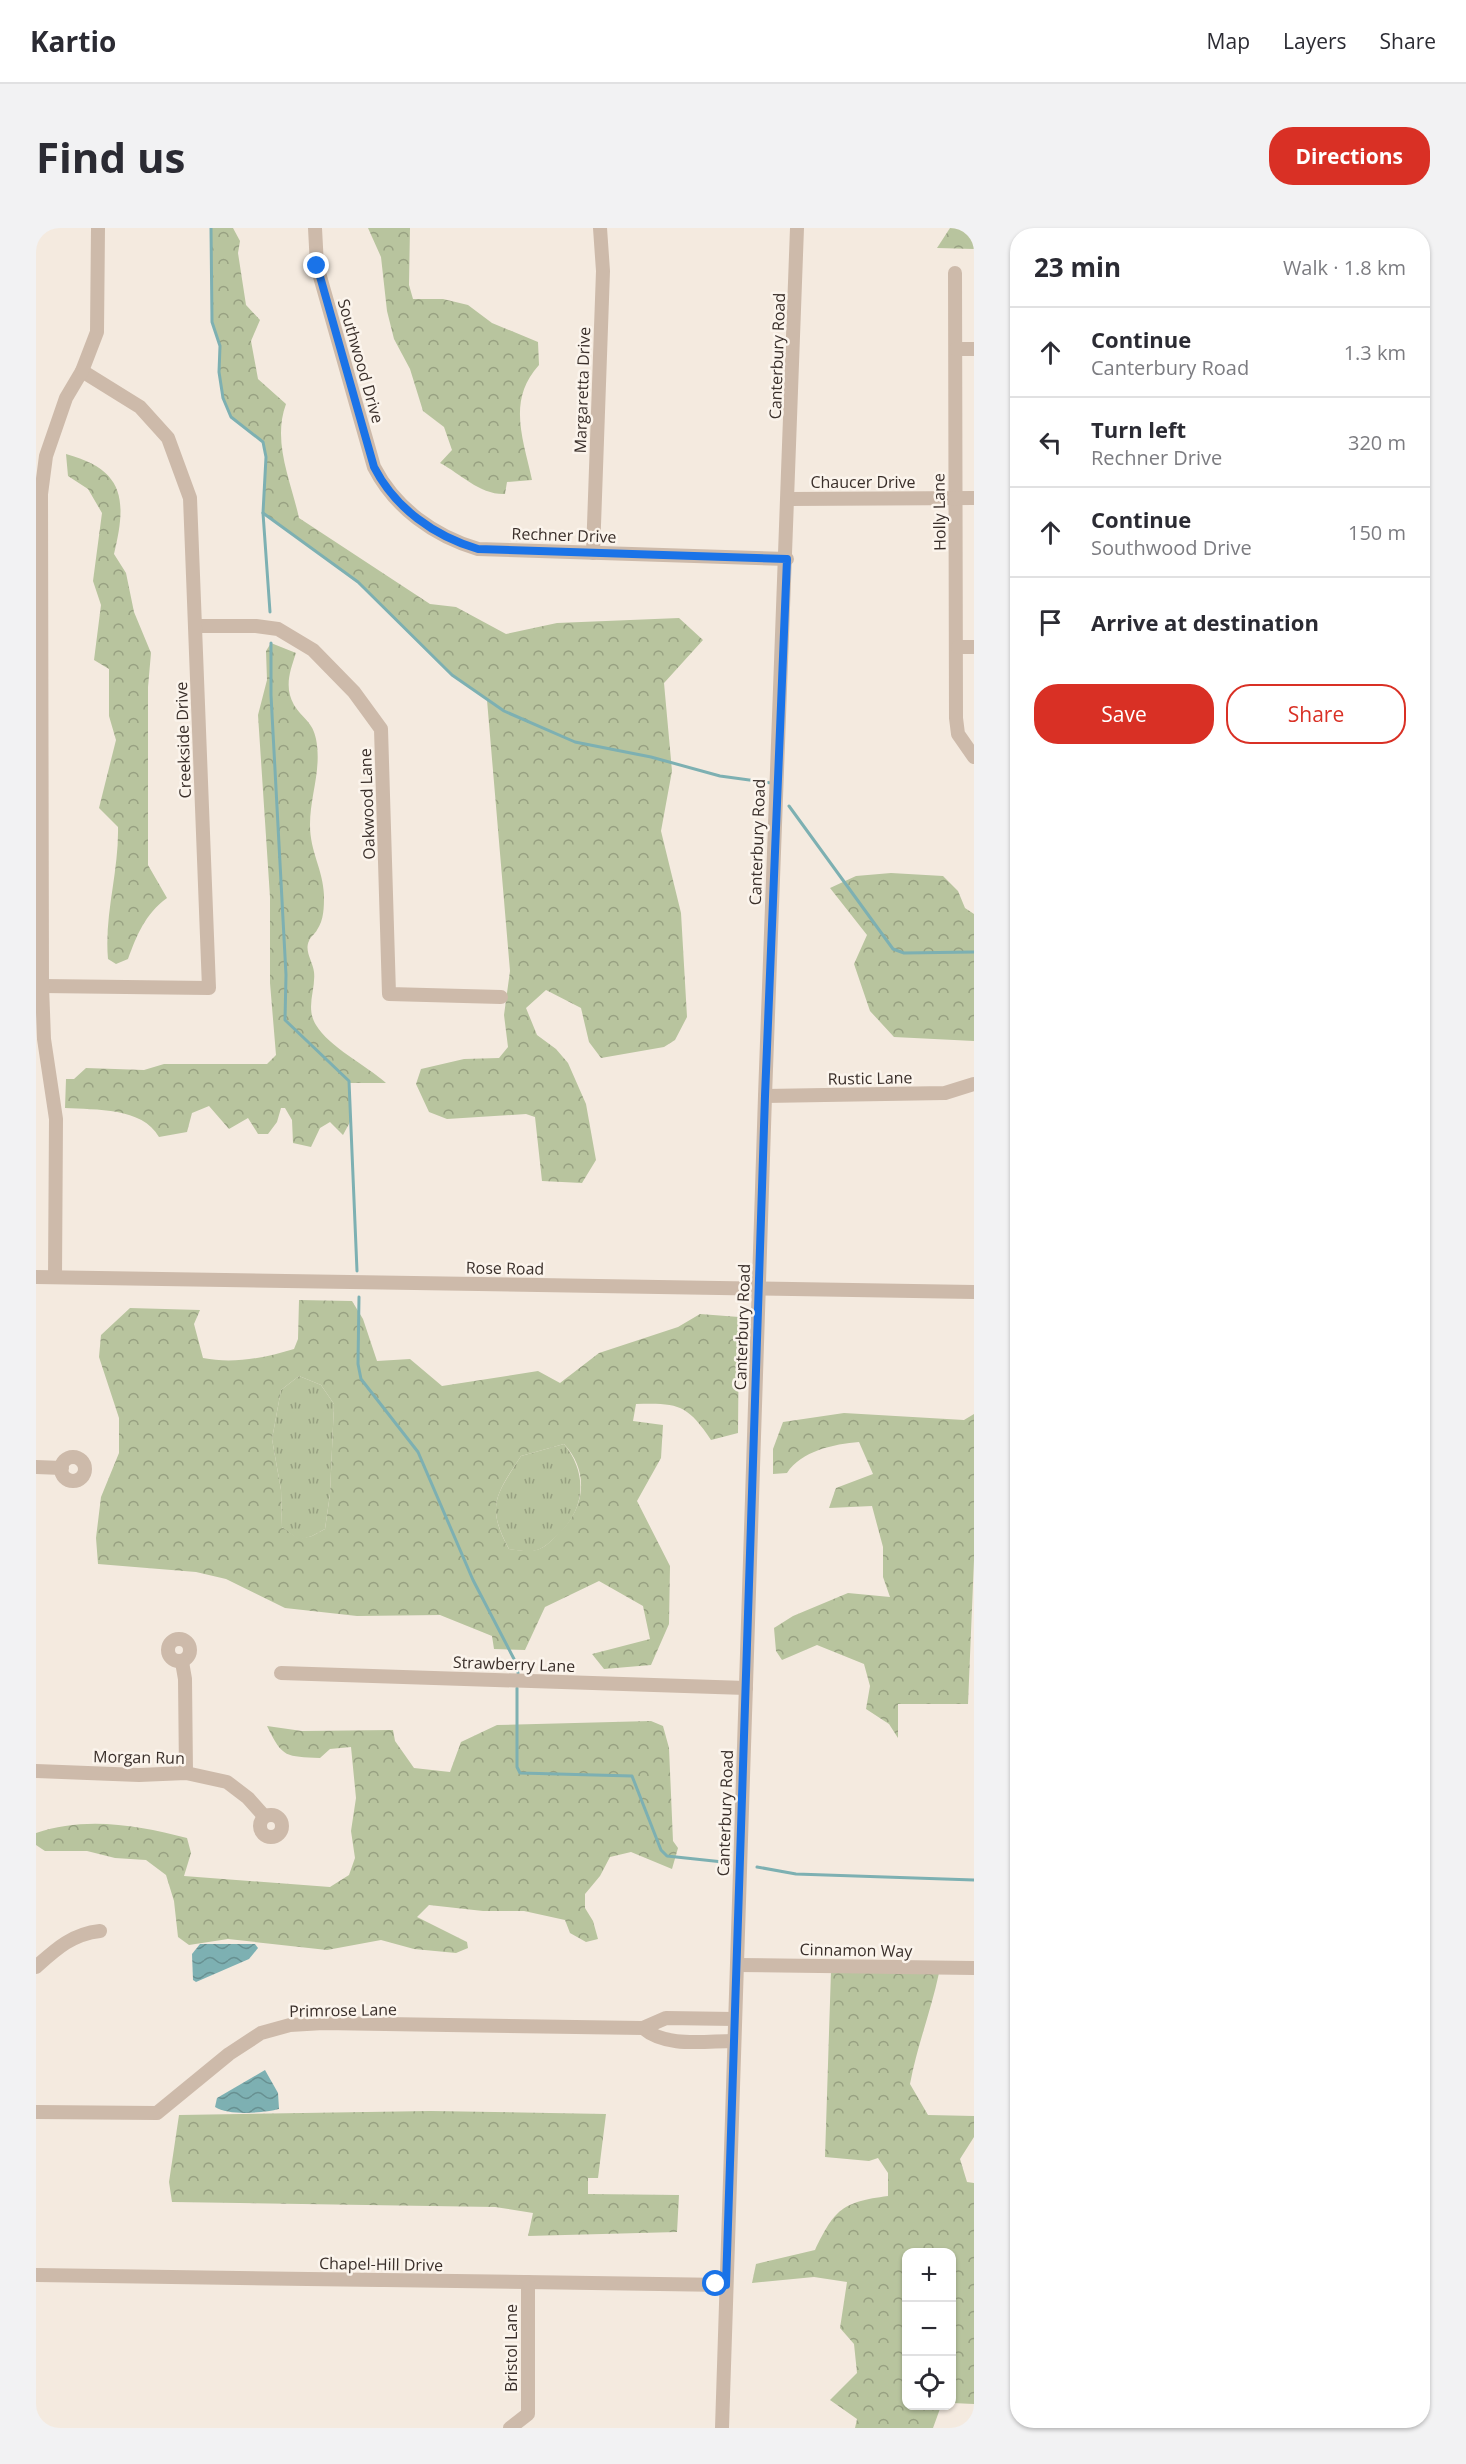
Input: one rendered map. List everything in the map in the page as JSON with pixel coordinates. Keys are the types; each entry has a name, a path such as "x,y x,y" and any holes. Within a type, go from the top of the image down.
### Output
{"street":[{"path":"55,1277 57,1119 44,1039 42,986 41,494 46,456 66,398 82,371 97,332 98,228"},
{"name":"Southwood Drive","path":"315,228 317,266 374,467"},
{"name":"Margaretta Drive","path":"592,553 603,271 600,228"},
{"name":"Canterbury Road","path":"722,2428 765,1096 787,559 797,228"},
{"name":"Holly Lane","path":"956,273 954,498 958,647 956,718 958,734 972,751"},
{"path":"956,349 974,349"},
{"name":"Creekside Drive","path":"42,986 209,988 190,498 168,438 140,407 82,371"},
{"name":"Rechner Drive","path":"374,467 385,488 421,522 454,542 478,549 787,559"},
{"name":"Chaucer Drive","path":"789,499 974,498"},
{"name":"Oakwood Lane","path":"195,626 256,626 278,629 313,650 354,692 381,729 389,994 501,997"},
{"path":"958,647 974,647"},
{"name":"Rustic Lane","path":"765,1096 945,1093 974,1084"},
{"name":"Rose Road","path":"36,1277 974,1292"},
{"path":"36,1467 62,1468"},
{"path":"182,1662 185,1679 186,1773"},
{"name":"Strawberry Lane","path":"281,1673 746,1688"},
{"name":"Morgan Run","path":"36,1771 139,1775 186,1773 227,1782 248,1798 264,1816"},
{"path":"36,1967 67,1941 86,1932 100,1931"},
{"name":"Cinnamon Way","path":"737,1965 974,1968"},
{"name":"Primrose Lane","path":"36,2112 157,2113 229,2054 261,2033 290,2025 323,2023 643,2028 666,2018 734,2019"},
{"name":"Primrose Lane","path":"643,2028 653,2037 670,2040 734,2041"},
{"name":"Chapel-Hill Drive","path":"36,2275 726,2285"},
{"name":"Bristol Lane","path":"510,2428 528,2414 528,2282"}],"green space":[{"path":"211,228 233,228 240,241 238,253 246,305 260,320 251,341 258,379 286,404 282,418 282,447 299,518 430,604 456,607 506,634 557,623 679,618 703,640 664,683 672,771 661,831 681,913 687,1017 675,1040 664,1047 601,1058 589,1042 581,1008 546,990 526,1008 537,1035 556,1049 568,1063 586,1104 596,1160 582,1183 542,1181 535,1117 526,1114 447,1119 429,1112 416,1084 421,1069 464,1059 499,1058 508,1047 504,1015 510,971 487,700 452,675 358,582 263,513 266,457 263,442 231,417 223,398 219,372 220,346 212,322"},
{"path":"368,228 410,228 409,285 413,299 443,299 468,305 492,323 538,342 539,365 529,378 520,406 522,434 532,480 507,482 505,494 496,493 479,488 440,463 452,450 444,427 423,411 410,369 394,339 387,311 381,257"},
{"path":"950,228 974,228 974,249 937,248"},
{"path":"66,454 100,469 111,478 117,490 120,518 114,554 126,573 134,612 151,653 148,687 148,865 167,898 147,918 138,933 128,959 116,964 108,959 107,943 118,827 99,808 116,740 109,716 109,669 94,660 101,605 93,581 102,513 88,489 68,476"},
{"path":"271,643 296,653 290,673 289,692 294,705 310,724 316,739 318,761 310,825 324,900 321,922 308,945 314,972 311,1012 316,1025 330,1041 386,1083 349,1083 351,1120 343,1135 330,1122 320,1128 311,1147 293,1143 292,1120 285,1108 281,1108 277,1122 268,1134 258,1134 248,1118 229,1129 209,1106 192,1113 187,1132 159,1137 142,1120 130,1115 104,1110 65,1108 66,1079 74,1079 86,1068 144,1070 164,1064 267,1064 276,1055 270,983 270,897 258,715 267,680 266,651"},
{"path":"891,873 943,876 958,891 965,908 974,914 974,1041 894,1037 870,1011 854,964 867,935 830,888 856,876"},
{"path":"299,1300 352,1301 363,1319 377,1361 410,1359 442,1386 538,1371 560,1383 599,1353 678,1327 700,1314 739,1317 738,1433 711,1440 695,1419 680,1408 662,1404 636,1404 633,1421 663,1425 661,1458 637,1501 670,1566 669,1624 651,1665 604,1669 592,1654 650,1639 643,1606 599,1581 545,1607 525,1650 494,1649 492,1636 440,1615 357,1616 285,1608 226,1579 196,1572 98,1564 96,1538 101,1497 119,1453 119,1418 99,1357 101,1335 130,1308 200,1310 194,1324 203,1358 237,1360 272,1355 294,1349 298,1339","holes":["299,1376 321,1385 334,1404 330,1494 325,1529 312,1536 299,1539 282,1527 281,1490 272,1439 281,1390","564,1444 578,1466 581,1478 579,1502 574,1513 558,1534 542,1548 530,1551 509,1549 497,1522 496,1510 500,1490 521,1456"]},
{"path":"299,1376 321,1385 334,1404 330,1494 325,1529 299,1540 282,1527 281,1490 272,1439 281,1390"},
{"path":"844,1413 964,1420 974,1414 974,1560 968,1704 898,1704 898,1738 889,1724 866,1709 870,1686 864,1664 817,1645 782,1660 776,1651 774,1628 793,1616 848,1593 890,1597 883,1577 883,1547 872,1506 829,1508 836,1488 873,1474 859,1442 819,1450 801,1459 787,1473 773,1474 773,1449 783,1422"},
{"path":"564,1444 577,1466 580,1478 579,1501 575,1512 560,1533 543,1547 530,1551 509,1549 497,1521 497,1500 500,1491 521,1456"},
{"path":"651,1721 663,1726 669,1748 673,1841 678,1848 672,1869 631,1852 610,1857 600,1876 585,1894 585,1908 593,1921 598,1939 586,1942 570,1933 565,1920 524,1911 483,1911 429,1905 417,1917 467,1942 468,1948 456,1953 414,1949 381,1940 327,1950 228,1939 189,1945 178,1937 174,1901 166,1875 146,1860 115,1858 87,1851 45,1851 36,1845 36,1833 55,1828 92,1824 131,1826 187,1838 191,1853 184,1876 330,1887 349,1875 355,1858 351,1831 356,1798 351,1747 330,1749 320,1758 293,1756 277,1745 267,1726 302,1731 393,1730 395,1741 414,1768 450,1772 461,1742 497,1725"},
{"path":"831,1971 939,1973 910,2084 928,2115 974,2116 974,2137 960,2159 967,2182 974,2183 974,2404 956,2403 956,2248 902,2248 902,2410 940,2410 933,2428 855,2428 857,2419 830,2400 857,2373 854,2344 840,2328 847,2282 814,2277 752,2283 756,2264 815,2250 828,2225 842,2210 860,2201 888,2196 888,2173 878,2158 869,2161 825,2157"},
{"path":"431,2111 606,2114 598,2178 588,2178 588,2194 679,2195 677,2232 528,2236 533,2213 495,2207 172,2202 169,2182 179,2115"}],"water":[{"path":"200,1944 255,1944 258,1948 249,1959 196,1982 193,1980 192,1954"},
{"path":"265,2070 278,2093 279,2109 237,2113 215,2107 217,2098"}],"waterway":[{"path":"211,228 212,322 220,346 219,372 223,398 231,417 263,442 266,457 263,513 270,612"},
{"path":"263,513 358,582 452,675 504,711 575,742 651,757 720,776 771,783"},
{"path":"271,643 271,695 286,975 285,1020 349,1081 357,1271"},
{"path":"789,806 893,949 904,953 974,952"},
{"path":"359,1297 358,1364 361,1379 418,1452 473,1580 514,1659 518,1673"},
{"path":"517,1688 517,1767 520,1773 632,1776 661,1850 667,1856 723,1862"},
{"path":"757,1867 796,1874 974,1880"}],"route":[{"path":"317,266 374,467 385,488 421,522 454,542 478,549 787,559 776,784 726,2285 716,2284"}]}
